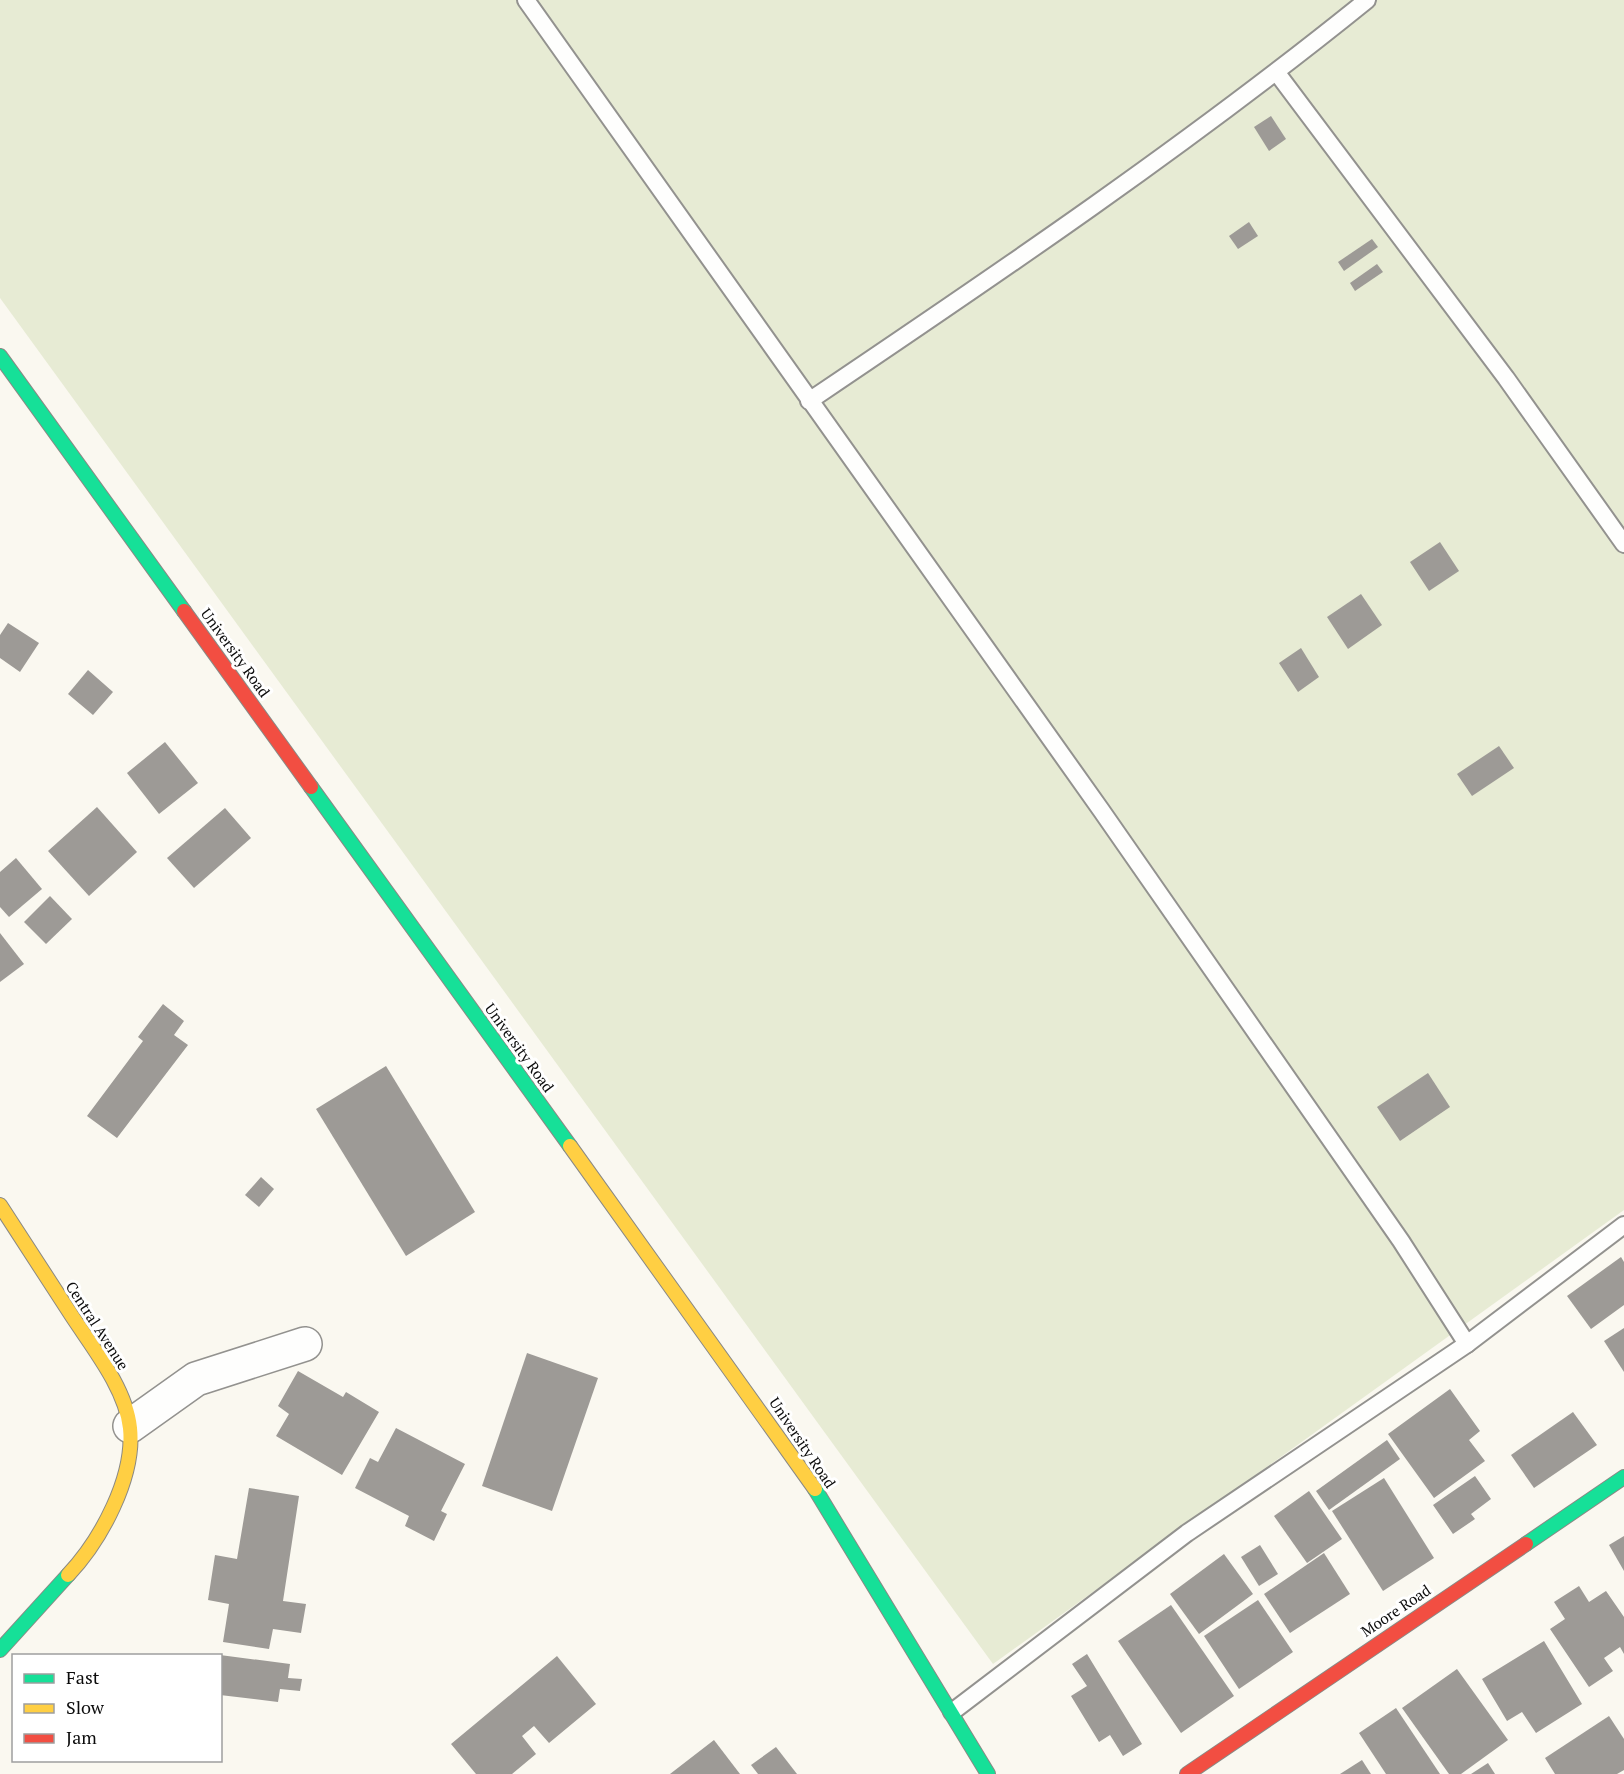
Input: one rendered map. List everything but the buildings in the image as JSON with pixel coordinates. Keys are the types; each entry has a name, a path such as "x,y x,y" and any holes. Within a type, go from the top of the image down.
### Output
{"main road":[{"name":"University Road","path":"0,356 805,1472 988,1774"},
{"name":"Central Avenue","path":"0,1205 114,1380 129,1426 131,1458 122,1487 85,1557 0,1650"},
{"name":"Moore Road","path":"1187,1774 1624,1477"}],"street":[{"path":"129,1426 196,1379 305,1344"}],"lane":[{"path":"526,0 1115,830 1401,1241 1467,1344"},
{"path":"809,401 982,285 1277,74 1367,0"},
{"path":"1277,74 1506,378 1624,544"},
{"path":"952,1712 1187,1533 1467,1344 1624,1225"}],"green space":[{"path":"0,0 1624,0 1624,1210 993,1664 0,298"}],"traffic: fast":[{"path":"0,356 184,611"},
{"path":"311,787 570,1146"},
{"path":"1526,1544 1624,1477"},
{"path":"815,1489 988,1774"},
{"path":"0,1650 68,1575"}],"traffic: slow":[{"path":"570,1146 815,1489"},
{"path":"0,1205 107,1369 122,1399 130,1428 127,1467 113,1507 92,1544 68,1575"}],"traffic: jam":[{"path":"184,611 311,787"},
{"path":"1187,1774 1526,1544"}]}
